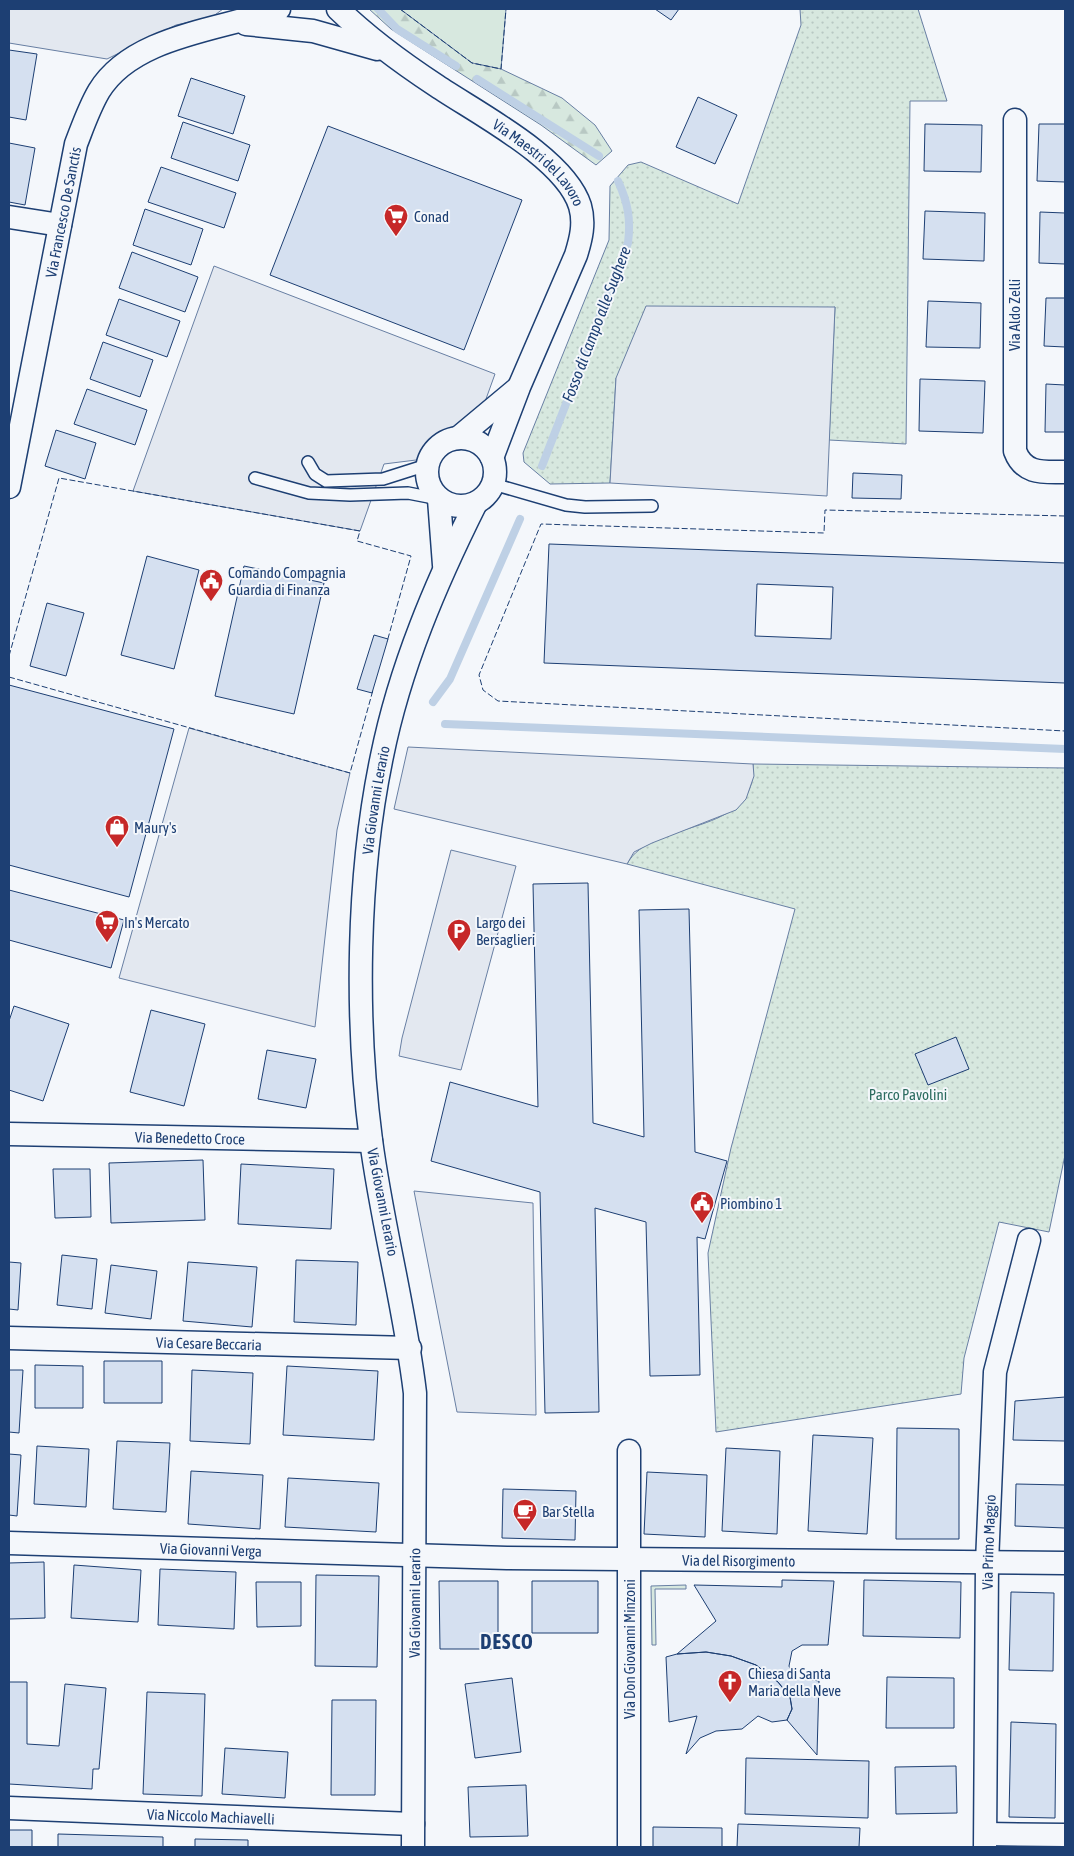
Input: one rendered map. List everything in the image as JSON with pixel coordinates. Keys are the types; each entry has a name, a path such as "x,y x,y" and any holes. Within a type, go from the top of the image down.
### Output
{"street":[{"name":"Via Francesco De Sanctis","path":"9,486 76,144 89,109 109,76 136,55 157,45 253,9"},
{"name":"Via Francesco De Sanctis","path":"236,16 279,9"},
{"name":"Via Maestri del Lavoro","path":"338,9 359,29 392,54 539,154 568,185 580,206 582,237 519,387 492,458 495,466 493,484"},
{"name":"Via Francesco De Sanctis","path":"236,16 270,26 313,31 392,54"},
{"name":"Via Aldo Zelli","path":"1015,120 1016,451 1019,460 1031,470 1065,472"},
{"path":"9,217 60,225"},
{"name":"Via Maestri del Lavoro","path":"427,465 434,450 449,440 458,438 519,387"},
{"path":"458,438 478,442 492,458"},
{"path":"427,465 428,483 439,499 451,505 464,506 476,503 489,492 493,484"},
{"name":"Via Giovanni Lerario","path":"439,499 444,566"},
{"name":"Via Giovanni Lerario","path":"413,1847 413,1556 417,1438 415,1393 410,1348 371,1141 361,1018 364,899 373,809 382,756 407,664 444,566 476,503"},
{"name":"Via Benedetto Croce","path":"9,1134 371,1141"},
{"name":"Via Primo Maggio","path":"985,1841 987,1562 995,1372 1029,1240"},
{"name":"Via Cesare Beccaria","path":"9,1338 410,1348"},
{"name":"Via Don Giovanni Minzoni","path":"629,1451 629,1847"},
{"name":"Via Giovanni Verga","path":"9,1543 413,1556"},
{"name":"Via del Risorgimento","path":"413,1556 629,1560 1065,1563"},
{"name":"Via Niccolo Machiavelli","path":"9,1808 413,1824"},
{"path":"985,1841 1065,1835"}],"lane":[{"path":"308,462 315,474 326,481 383,479 427,465"},
{"path":"255,478 309,493 350,495 408,493 439,499"},
{"path":"493,484 566,505 585,507 652,506"}],"green space":[{"path":"369,9 400,9 472,63 501,69 562,98 595,125 612,151 596,165 541,125 391,29"},
{"path":"400,9 506,9 501,69 472,63"},
{"path":"800,9 918,9 947,101 910,101 906,444 829,440 835,307 616,378 610,483 550,484 524,462 523,453 609,240 610,186 628,165 641,162 738,204 801,25"},
{"name":"Parco Pavolini","path":"753,764 1065,768 1065,1155 1049,1232 999,1222 964,1358 961,1394 716,1432 708,1253 731,1148 795,909 627,864 640,850 658,839 722,816 739,804 750,788"},
{"path":"686,1585 686,1589 655,1589 656,1645 652,1645 651,1586"}],"shaded area":[{"path":"9,9 223,9 212,17 176,25 107,59 9,43"},
{"path":"214,266 495,374 482,410 467,424 448,432 416,460 384,464 360,531 133,491"},
{"path":"646,306 835,307 827,496 610,483 616,378"},
{"path":"189,728 350,773 337,830 315,1027 119,978"},
{"path":"408,747 753,764 754,776 746,799 736,810 652,843 634,852 627,864 394,809"},
{"name":"Largo dei Bersaglieri","path":"451,850 516,866 461,1070 399,1056"},
{"path":"414,1191 533,1203 536,1415 457,1412"}],"building":[{"path":"655,9 679,9 671,20"},
{"path":"9,50 37,54 26,120 9,117"},
{"path":"191,78 245,96 233,134 178,116"},
{"path":"698,97 737,115 715,164 676,147"},
{"path":"183,122 250,145 238,181 171,158"},
{"path":"925,124 982,125 981,172 924,171"},
{"path":"1039,124 1065,124 1065,182 1037,181"},
{"name":"Conad","path":"328,126 522,200 464,350 270,275"},
{"path":"9,143 35,148 25,205 9,202"},
{"path":"161,167 236,193 224,228 148,202"},
{"path":"145,209 203,229 191,265 133,245"},
{"path":"925,211 985,213 984,261 923,259"},
{"path":"1040,212 1065,213 1065,264 1039,263"},
{"path":"132,252 198,277 185,312 119,288"},
{"path":"1046,298 1065,298 1065,347 1044,346"},
{"path":"119,299 180,321 167,357 106,335"},
{"path":"928,301 981,303 980,348 926,347"},
{"path":"103,342 153,360 140,397 90,379"},
{"path":"920,379 985,381 983,433 919,431"},
{"path":"1046,384 1065,385 1065,432 1045,432"},
{"path":"87,389 147,410 135,445 74,424"},
{"path":"56,430 96,443 85,479 45,466"},
{"path":"853,473 902,475 901,499 852,498"},
{"path":"549,544 1065,563 1065,683 544,663","holes":["757,584 833,587 831,639 755,636"]},
{"path":"147,556 199,570 174,669 121,655"},
{"path":"244,566 324,583 294,714 215,696"},
{"path":"47,603 84,613 66,676 30,666"},
{"path":"374,635 388,639 372,693 357,689"},
{"path":"9,685 174,729 129,897 9,865"},
{"path":"588,883 593,1123 644,1137 639,910 689,909 695,1152 727,1161 705,1239 697,1237 700,1375 650,1376 646,1222 595,1208 599,1412 545,1413 540,1192 431,1161 450,1082 538,1107 533,884"},
{"path":"9,890 124,920 111,968 9,940"},
{"path":"14,1006 69,1024 43,1101 9,1090 9,1021"},
{"path":"151,1010 205,1024 184,1106 130,1092"},
{"path":"956,1037 969,1069 928,1085 915,1054"},
{"path":"267,1050 316,1059 306,1108 258,1099"},
{"path":"203,1160 205,1220 111,1223 109,1163"},
{"path":"241,1164 334,1169 331,1229 238,1224"},
{"path":"53,1169 90,1169 91,1217 55,1218"},
{"path":"62,1255 97,1259 92,1309 57,1305"},
{"path":"296,1260 358,1262 356,1325 294,1322"},
{"path":"9,1262 21,1263 18,1310 9,1309"},
{"path":"188,1262 257,1267 252,1327 183,1321"},
{"path":"111,1265 157,1271 151,1319 105,1313"},
{"path":"104,1361 162,1361 162,1403 104,1403"},
{"path":"35,1365 83,1366 83,1408 35,1408"},
{"path":"287,1366 378,1371 374,1440 283,1435"},
{"path":"9,1370 23,1370 19,1433 9,1432"},
{"path":"192,1370 253,1373 250,1444 190,1441"},
{"path":"1065,1397 1065,1441 1013,1440 1015,1401"},
{"path":"897,1428 959,1429 959,1539 896,1539"},
{"path":"813,1435 873,1438 867,1534 808,1531"},
{"path":"117,1441 170,1443 166,1512 113,1509"},
{"path":"37,1446 89,1449 86,1507 34,1504"},
{"path":"726,1448 780,1451 777,1534 722,1531"},
{"path":"9,1454 21,1455 17,1516 9,1515"},
{"path":"191,1471 263,1475 260,1529 188,1524"},
{"path":"647,1472 707,1475 705,1537 644,1534"},
{"path":"288,1478 379,1483 376,1532 285,1527"},
{"path":"1016,1484 1065,1485 1065,1528 1015,1526"},
{"path":"503,1489 576,1491 575,1540 502,1538"},
{"path":"44,1562 45,1618 9,1619 9,1563"},
{"path":"74,1565 141,1570 138,1622 71,1618"},
{"path":"160,1569 236,1572 234,1629 158,1625"},
{"path":"316,1575 379,1576 377,1667 315,1666"},
{"path":"782,1580 834,1581 828,1645 802,1645 792,1651 789,1666 793,1677 819,1681 817,1755 787,1720 792,1709 790,1697 778,1682 756,1665 731,1656 706,1652 677,1654 716,1621 694,1585 782,1587"},
{"path":"864,1580 961,1582 960,1638 863,1636"},
{"path":"439,1581 498,1581 498,1649 440,1649"},
{"path":"532,1581 598,1581 598,1633 532,1633"},
{"path":"256,1582 301,1582 301,1626 257,1627"},
{"path":"1011,1592 1054,1593 1053,1671 1009,1670"},
{"name":"Chiesa di Santa Maria della Neve","path":"706,1652 731,1656 756,1665 778,1682 790,1697 792,1709 787,1720 772,1722 758,1716 742,1729 716,1731 700,1738 686,1754 697,1716 669,1722 666,1657 677,1654"},
{"path":"887,1677 954,1678 954,1728 886,1728"},
{"path":"512,1678 521,1752 475,1758 465,1684"},
{"path":"9,1682 27,1682 27,1744 59,1746 65,1684 106,1688 99,1769 93,1769 92,1789 9,1784"},
{"path":"147,1692 205,1694 202,1796 143,1794"},
{"path":"332,1700 376,1700 375,1795 331,1795"},
{"path":"1011,1722 1056,1724 1055,1818 1009,1817"},
{"path":"225,1748 288,1752 285,1798 222,1794"},
{"path":"746,1758 869,1761 868,1818 745,1814"},
{"path":"956,1766 957,1813 896,1814 895,1767"},
{"path":"526,1785 528,1836 470,1837 468,1787"},
{"path":"738,1824 860,1828 859,1847 737,1847"},
{"path":"653,1827 722,1828 722,1847 653,1847"},
{"path":"9,1830 32,1830 32,1847 9,1847"},
{"path":"58,1834 163,1837 163,1847 58,1847"},
{"path":"195,1839 248,1840 248,1847 195,1847"}],"waterway":[{"name":"Fosso di Campo alle Sughere","path":"378,9 397,29 456,66"},
{"name":"Fosso di Campo alle Sughere","path":"477,79 599,156"},
{"name":"Fosso di Campo alle Sughere","path":"542,466 628,243 628,211 618,181"},
{"name":"Fosso di Campo alle Sughere","path":"433,702 450,679 520,519"},
{"path":"445,724 1065,749"}],"fence":[{"path":"400,9 472,63 501,69 506,9"},
{"path":"9,656 59,478 360,531 357,541 411,556 387,642"},
{"path":"1065,516 825,510 824,533 541,524 479,675 483,690 498,701 1065,731"},
{"path":"9,677 350,773 373,690"}],"place":[{"name":"Conad","path":"396,237"},
{"name":"Comando Compagnia Guardia di Finanza","path":"211,602"},
{"name":"Maury's","path":"117,848"},
{"name":"In's Mercato","path":"107,943"},
{"name":"Largo dei Bersaglieri","path":"459,952"},
{"name":"Piombino 1","path":"702,1224"},
{"name":"Bar Stella","path":"525,1532"},
{"name":"Chiesa di Santa Maria della Neve","path":"730,1703"}],"district":[{"name":"DESCO","path":"507,1641"}]}
